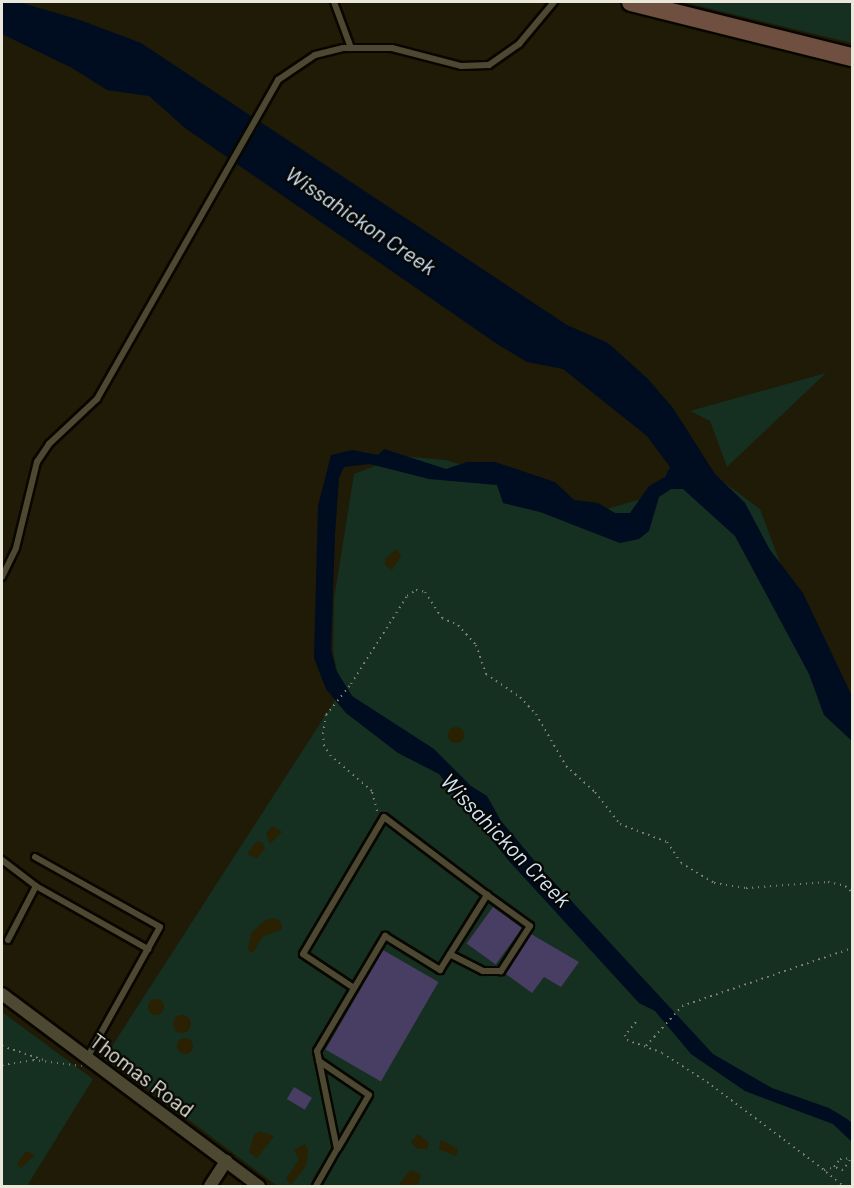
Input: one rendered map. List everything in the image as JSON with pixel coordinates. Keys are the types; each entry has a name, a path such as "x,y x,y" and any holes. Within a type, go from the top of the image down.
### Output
{"main road":[{"path":"631,2 852,57"}],"street":[{"name":"Thomas Road","path":"2,994 259,1186"},
{"path":"210,1186 226,1161"}],"lane":[{"path":"334,2 351,48"},
{"path":"2,577 16,548 37,462 49,444 97,399 262,104 278,80 304,60 351,48 392,48 478,68 499,60 519,44 554,2"},
{"path":"354,988 303,954 384,817 530,926 501,971 483,971 450,954"},
{"path":"35,857 160,927 87,1059"},
{"path":"2,860 36,886 148,949"},
{"path":"8,940 36,886"},
{"path":"337,1149 317,1052 354,988 385,936 440,970 487,895"},
{"path":"316,1186 369,1095 319,1061"}],"path":[{"path":"384,817 377,811 367,783 324,746 326,715 351,684 407,596 412,591 424,592 442,618 458,625 476,645 486,674 520,696 536,714 566,766 604,802 620,824 667,842 681,863 714,883 754,888 828,882 845,885 852,892"},
{"path":"646,1046 682,1006 852,948"},
{"path":"636,1022 625,1035 627,1040 646,1046 707,1082 843,1186"},
{"path":"2,1046 49,1062 80,1068 87,1059"},
{"path":"2,1065 49,1062"},
{"path":"824,1170 835,1167 843,1170 851,1159"},
{"path":"835,1167 840,1160 851,1159"}],"green space":[{"path":"683,2 852,2 852,43"},
{"path":"826,373 727,467 710,421 690,411"},
{"path":"682,451 760,509 839,720 852,724 852,1186 277,1186 105,1057 341,691 333,651 334,599 354,474 400,456 447,460 597,512 651,496"},
{"path":"2,1012 93,1079 27,1186 2,1186"}],"sand":[{"path":"397,549 401,556 392,570 385,565 385,559"},
{"path":"456,727 462,729 464,735 462,741 456,743 450,741 448,735 450,729"},
{"path":"272,826 282,832 270,844 266,834"},
{"path":"257,841 262,842 265,849 257,858 247,854"},
{"path":"274,918 281,922 282,929 262,937 253,953 248,950 251,933 264,921"},
{"path":"156,999 164,1007 156,1015 148,1007"},
{"path":"182,1015 188,1018 191,1024 188,1030 182,1033 176,1030 173,1024 176,1018"},
{"path":"185,1038 191,1040 193,1046 191,1052 185,1054 179,1052 177,1046 179,1040"},
{"path":"259,1131 274,1136 257,1158 249,1152 254,1135"},
{"path":"418,1134 429,1143 427,1149 417,1149 411,1142"},
{"path":"441,1140 458,1149 456,1156 439,1149"},
{"path":"305,1144 308,1150 306,1166 291,1185 286,1179 299,1159 294,1150"},
{"path":"26,1151 35,1155 21,1168 17,1164"},
{"path":"410,1170 421,1174 418,1184 398,1186"}],"water":[{"name":"Wissahickon Creek","path":"2,2 19,2 80,20 141,43 567,325 608,343 647,378 673,408 715,474 745,503 770,550 803,593 852,696 852,741 824,715 809,674 735,536 683,489 671,489 659,497 649,531 639,539 620,543 540,512 503,503 497,485 429,479 370,464 344,467 339,478 335,534 331,649 336,670 352,696 434,749 471,786 487,796 501,821 539,866 713,1054 772,1088 829,1108 847,1119 852,1123 852,1142 833,1124 745,1091 691,1054 655,1011 639,1003 509,861 439,774 398,753 346,713 326,689 314,658 318,506 331,455 352,450 378,455 384,449 446,469 467,462 495,462 555,482 574,500 598,503 615,513 630,513 649,486 665,477 670,467 647,436 563,369 527,362 497,344 185,128 149,96 107,90 72,68 2,34"}],"building":[{"path":"493,907 522,928 496,965 467,943"},
{"path":"531,934 579,962 561,987 544,977 532,993 506,974"},
{"path":"383,950 438,982 381,1082 326,1050"},
{"path":"294,1087 312,1098 305,1110 287,1099"}]}
